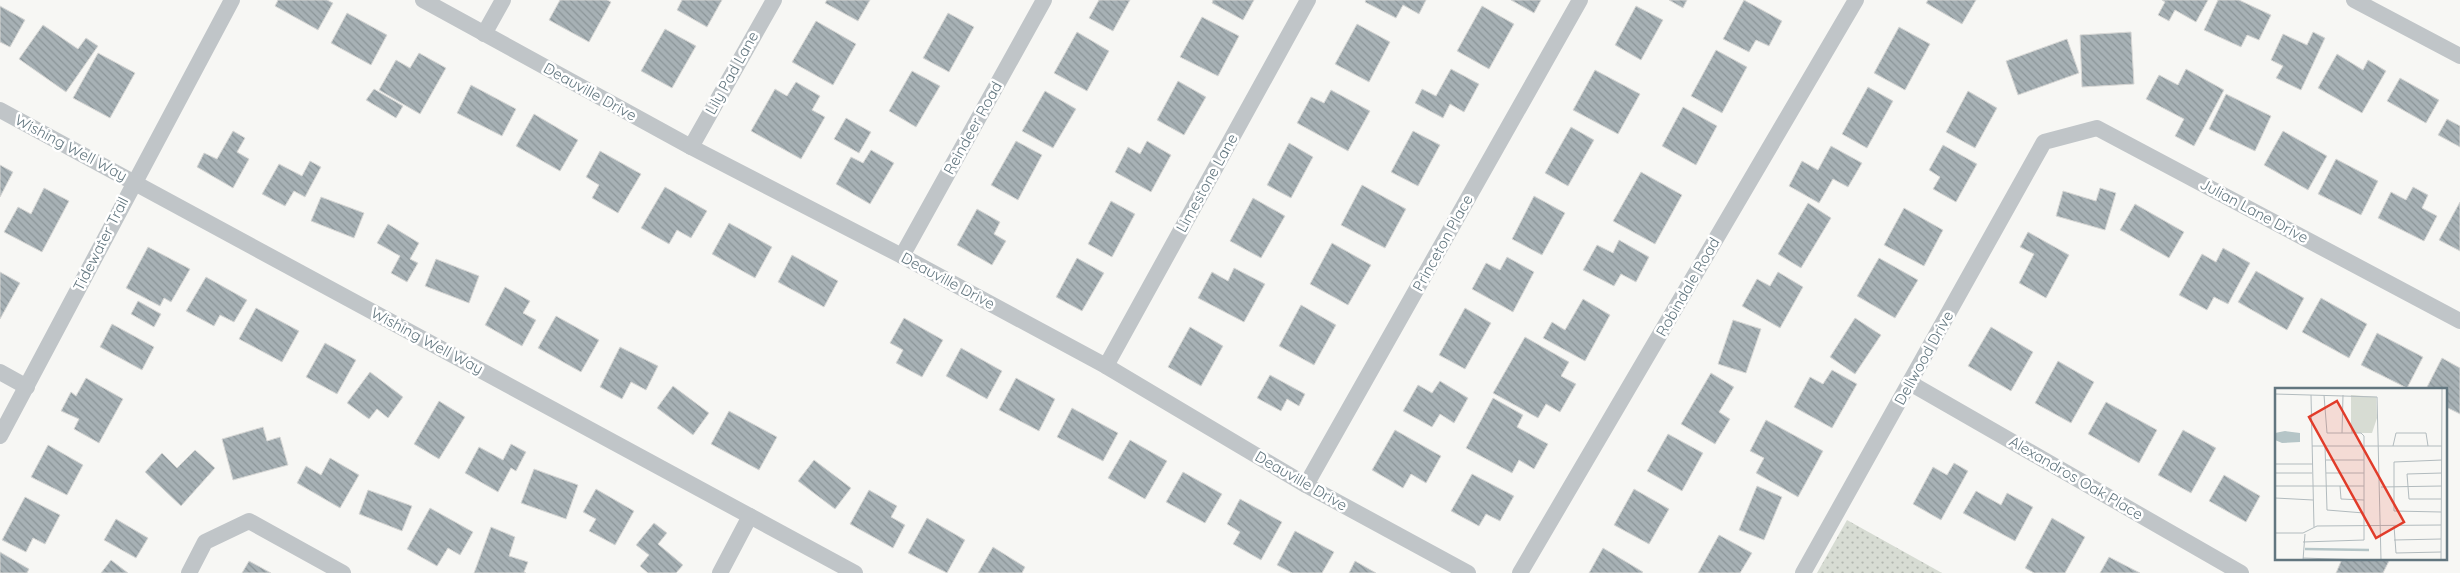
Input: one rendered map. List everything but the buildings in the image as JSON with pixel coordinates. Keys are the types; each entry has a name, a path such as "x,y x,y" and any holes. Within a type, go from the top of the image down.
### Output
{"street":[{"name":"Tidewater Trail","path":"0,436 133,182 232,0"},
{"name":"Deauville Drive","path":"423,0 691,147 902,256 1106,366 1306,485 1468,573"},
{"path":"484,34 503,0"},
{"name":"Lily Pad Lane","path":"691,147 774,0"},
{"name":"Reindeer Road","path":"902,256 1044,0"},
{"name":"Limestone Lane","path":"1106,366 1308,0"},
{"name":"Princeton Place","path":"1306,485 1580,0"},
{"path":"2354,0 2460,56"},
{"name":"Robindale Road","path":"1520,573 1851,2"},
{"name":"Wishing Well Way","path":"0,110 855,573"},
{"name":"Julian Lane Drive","path":"2044,142 2097,128 2460,321"},
{"name":"Dellwood Drive","path":"1803,573 2044,142"},
{"path":"0,372 27,387"},
{"name":"Alexandros Oak Place","path":"1910,383 2241,573"},
{"path":"720,573 750,516"},
{"path":"189,573 205,542 249,522 343,573"}],"shaded area":[{"path":"1847,520 1942,573 1817,573"}]}
